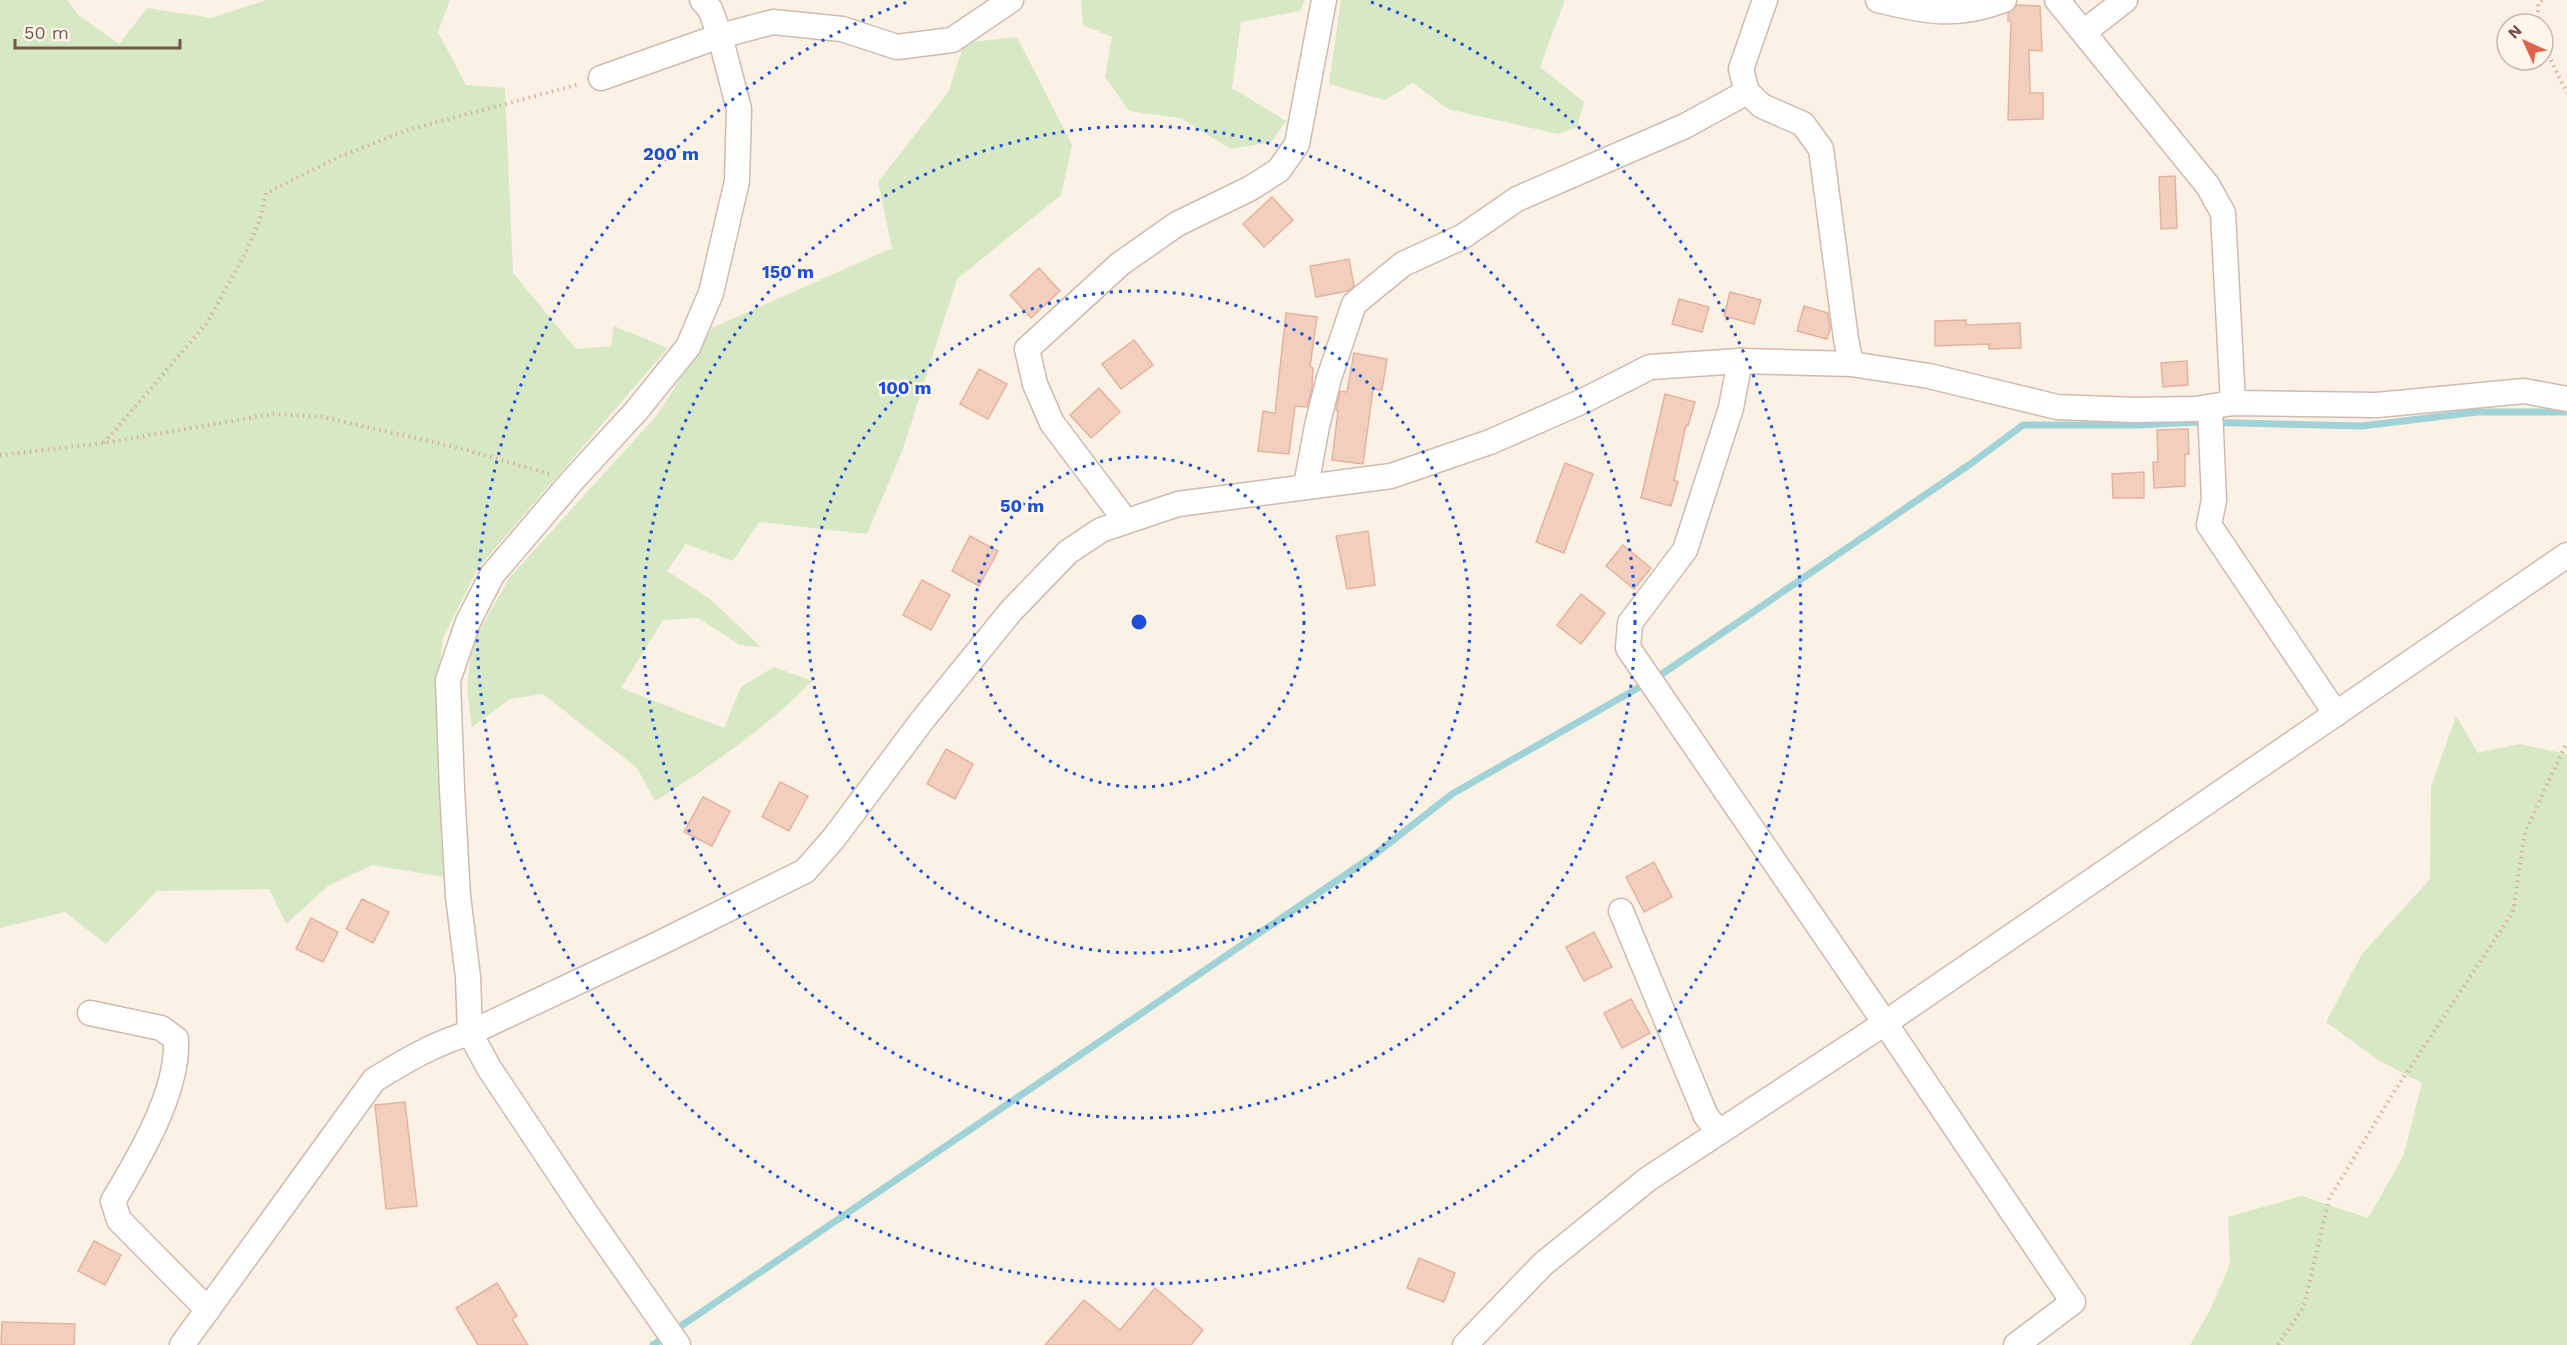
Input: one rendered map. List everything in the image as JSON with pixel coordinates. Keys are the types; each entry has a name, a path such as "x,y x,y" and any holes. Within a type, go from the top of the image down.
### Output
{"street":[{"path":"678,1345 578,1202 489,1068 470,1033 468,977 458,896 448,680 468,622 492,575 572,480 637,410 688,347 711,293 737,181 739,109 720,36 710,9 702,0"},
{"path":"601,78 720,36 773,22 842,29 897,47 952,40 1011,0"},
{"path":"1125,520 1052,423 1035,384 1027,349 1120,264 1177,224 1251,188 1279,170 1297,144 1324,0"},
{"path":"1765,0 1741,69 1747,93 1762,106 1803,124 1821,149 1851,364"},
{"path":"1878,0 1925,11 1968,11 2004,0"},
{"path":"2056,0 2208,186 2223,213 2222,405 2210,525 2336,714"},
{"path":"2084,32 2125,0"},
{"path":"1306,486 1327,388 1354,304 1403,264 1462,237 1517,199 1685,126 1747,93"},
{"path":"182,1345 374,1080 404,1061 447,1040 470,1033 805,871 834,838 924,718 1011,611 1068,552 1101,530 1125,520 1178,504 1391,476 1490,442 1583,401 1650,367 1740,361 1851,364 1929,376 2057,407 2134,410 2222,405 2377,405 2524,391 2567,399"},
{"path":"1740,361 1731,408 1685,550 1630,623 1628,648 2073,1302 2016,1345"},
{"path":"1465,1345 1544,1264 1648,1179 1885,1023 2567,555"},
{"path":"1621,911 1707,1116 1719,1131"},
{"path":"90,1014 160,1028 176,1040 177,1059 149,1142 113,1201 119,1220 208,1310"}],"path":[{"path":"2555,68 2567,93"},
{"path":"104,443 207,323 247,250 260,219 266,194 341,156 408,130 601,78"},
{"path":"0,455 104,443 273,414 323,417 463,449 572,480"},
{"path":"2278,1345 2304,1306 2329,1199 2392,1095 2513,912 2524,832 2567,742"}],"green space":[{"path":"0,0 67,0 78,15 119,44 147,8 211,18 267,0 450,0 438,32 466,85 505,88 513,273 576,349 611,346 614,326 668,348 478,568 443,638 438,682 450,878 372,865 328,886 286,924 269,889 157,891 106,944 65,912 0,928"},
{"path":"1081,0 1305,0 1300,11 1241,22 1232,88 1286,121 1271,142 1231,149 1180,118 1129,111 1105,77 1112,37 1083,25"},
{"path":"1341,0 1565,0 1540,67 1584,102 1577,127 1558,134 1448,109 1413,83 1385,100 1329,84"},
{"path":"1017,37 1072,145 1061,195 957,279 903,449 867,534 759,522 733,561 686,544 667,571 710,599 761,647 740,645 698,618 663,620 621,688 724,728 741,687 774,667 812,681 737,746 655,801 637,768 543,694 510,699 472,727 467,690 472,644 509,578 658,414 712,328 892,248 878,182 949,91 964,43"},
{"path":"2456,716 2478,753 2519,744 2567,754 2567,1345 2190,1345 2210,1310 2230,1264 2228,1217 2302,1196 2368,1218 2403,1157 2422,1083 2380,1061 2326,1022 2362,954 2430,879 2431,787"}],"building":[{"path":"2017,5 2040,6 2042,51 2029,50 2030,93 2043,93 2043,119 2008,120 2011,21 2008,21 2008,14"},
{"path":"2175,176 2177,228 2161,229 2159,177"},
{"path":"1272,197 1293,220 1264,247 1243,224"},
{"path":"1349,259 1354,286 1347,291 1316,297 1310,266"},
{"path":"1039,268 1060,291 1031,318 1010,295"},
{"path":"1730,292 1761,300 1754,324 1724,316"},
{"path":"1679,299 1709,307 1702,332 1672,324"},
{"path":"1804,306 1828,313 1830,329 1827,339 1797,331"},
{"path":"1286,313 1317,317 1310,367 1313,368 1312,388 1307,407 1295,406 1289,454 1258,451 1263,411 1275,413"},
{"path":"1966,320 1966,325 2020,323 2021,348 1989,349 1989,344 1935,346 1935,321"},
{"path":"1134,340 1153,365 1121,389 1102,364"},
{"path":"1354,353 1387,359 1382,390 1373,389 1363,464 1332,460 1338,411 1336,410 1340,391 1347,392"},
{"path":"2187,361 2188,385 2163,387 2161,363"},
{"path":"979,369 1007,384 988,419 960,404"},
{"path":"1099,388 1120,412 1091,438 1070,415"},
{"path":"1665,394 1695,402 1688,426 1686,425 1674,480 1678,482 1671,506 1641,498"},
{"path":"2188,429 2189,454 2185,454 2185,486 2154,488 2153,462 2158,462 2157,430"},
{"path":"1565,463 1593,474 1564,553 1536,542"},
{"path":"2144,472 2144,498 2113,498 2112,474"},
{"path":"1368,531 1375,585 1347,589 1336,536"},
{"path":"970,536 998,551 979,586 952,571"},
{"path":"1623,545 1651,568 1634,589 1606,566"},
{"path":"922,580 950,595 931,630 903,615"},
{"path":"1581,594 1605,613 1581,644 1557,625"},
{"path":"946,749 973,764 955,799 927,784"},
{"path":"780,782 808,796 789,831 762,817"},
{"path":"703,797 730,811 712,846 684,832"},
{"path":"1654,862 1672,897 1644,912 1626,877"},
{"path":"362,899 389,912 373,943 346,929"},
{"path":"311,918 338,932 323,962 296,949"},
{"path":"1594,932 1612,967 1584,981 1566,947"},
{"path":"1631,999 1650,1033 1622,1048 1604,1013"},
{"path":"405,1102 417,1206 386,1209 375,1105"},
{"path":"94,1241 121,1255 105,1285 78,1271"},
{"path":"1419,1258 1455,1273 1444,1302 1407,1288"},
{"path":"497,1283 517,1316 512,1319 528,1345 478,1345 456,1308"},
{"path":"1155,1288 1203,1330 1191,1345 1045,1345 1084,1300 1120,1330"},
{"path":"2,1322 75,1324 74,1345 1,1345"}],"waterway":[{"path":"653,1345 1373,856 1452,794 1659,676 1969,465 2023,425 2140,425 2199,422 2362,426 2477,412 2567,412"}]}
